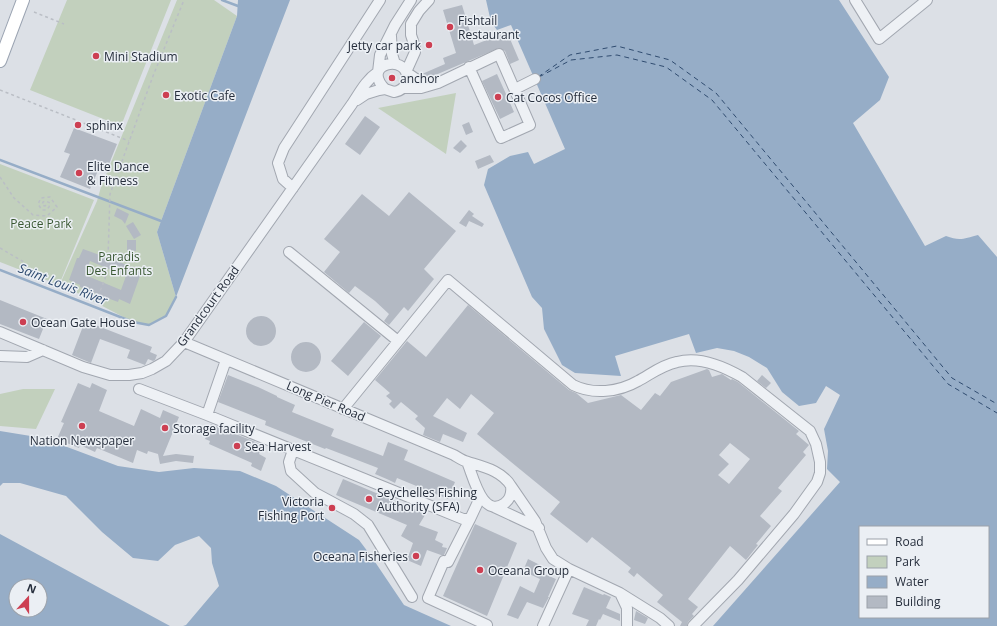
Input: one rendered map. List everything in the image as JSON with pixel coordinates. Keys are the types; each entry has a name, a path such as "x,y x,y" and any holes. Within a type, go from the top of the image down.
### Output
{"main road":[{"path":"0,61 23,0"}],"street":[{"path":"293,188 283,179 278,163 284,148 380,0"},
{"path":"384,90 379,83 378,72 380,55 395,25 412,0"},
{"path":"400,68 413,57 415,47 411,35 411,24 419,10 429,0"},
{"path":"855,0 879,39 927,0"},
{"path":"395,25 391,40 392,54 407,78 406,84 403,88"},
{"path":"352,104 366,94 379,90 394,92 403,88 421,88 438,83 469,67 499,54 530,125 500,138 469,67"},
{"path":"378,72 385,64 391,63 416,79 438,83"},
{"name":"Grandcourt Road","path":"0,332 110,376 142,373 166,361 184,342 365,84 378,72"},
{"path":"515,89 535,79"},
{"path":"289,252 398,341"},
{"path":"343,409 448,280 573,385 583,390 596,391 625,388 661,368 677,362 694,360 709,363 732,371 742,377 810,430 820,462 820,473 817,482 794,514 738,580 693,626"},
{"name":"Long Pier Road","path":"184,342 454,455 467,462 480,465 499,474 508,481 529,512 553,559 569,569 620,593 660,618 669,626"},
{"path":"0,356 27,357 43,350"},
{"path":"207,415 226,360"},
{"path":"139,389 207,415 455,517 463,520 470,519"},
{"path":"293,450 289,462 291,471 315,493 354,514 368,525 412,597"},
{"path":"467,462 479,493 485,502 538,528"},
{"path":"494,507 500,506 506,502 510,496 511,486"},
{"path":"479,493 478,502 470,519 448,562 444,561 428,598 487,625"},
{"path":"543,626 569,569"},
{"path":"620,593 627,608 627,626"}],"path":[{"path":"98,296 105,279 108,258 110,194 184,0"},
{"path":"34,12 64,24"},
{"path":"0,90 129,141"},
{"path":"0,177 14,198 33,215 47,216 57,207 50,197 41,198 38,204 42,210 46,210 50,203 46,201 43,202 42,205 46,205"},
{"path":"0,248 24,262"}],"green space":[{"name":"Mini Stadium","path":"67,0 171,0 121,126 30,90"},
{"name":"Paradis Des Enfants","path":"177,0 214,0 237,16 157,232 176,297 166,316 149,325 133,322 60,284 97,201 101,187"},
{"path":"456,93 446,154 378,108"},
{"name":"Peace Park","path":"0,164 94,200 59,285 0,262"},
{"path":"23,389 55,389 36,429 0,426 0,394"}],"water":[{"path":"238,0 290,0 176,297 157,232 237,16"},
{"path":"486,0 839,0 889,77 880,100 853,123 925,246 946,236 955,239 962,239 978,235 997,257 997,626 713,626 840,482 827,469 828,451 824,429 840,395 826,386 816,403 799,406 782,392 767,368 749,357 734,351 717,348 696,353 689,334 615,356 621,376 575,373 562,365 544,329 542,308 532,297 484,185 488,169 510,156 528,152 534,164 565,149 511,25 497,30 491,22"},
{"path":"0,431 43,438 118,466 159,472 194,468 240,471 276,486 359,540 404,605 451,626 183,626 186,625 219,586 212,563 211,548 199,536 175,545 158,561 133,558 102,532 66,496 20,483 3,483 0,486"},
{"path":"0,534 170,626 0,626"}],"building":[{"path":"462,5 474,45 507,32 519,60 510,64 505,51 499,48 433,76 422,74 445,64 443,58 456,53 443,10"},
{"name":"Cat Cocos Office","path":"497,74 514,112 500,119 482,81"},
{"path":"365,116 380,127 360,155 345,144"},
{"path":"469,122 473,132 466,135 462,125"},
{"path":"74,128 117,144 107,169 100,166 90,189 60,177 70,154 64,152"},
{"path":"461,140 467,146 460,153 453,148"},
{"path":"490,155 494,162 478,169 475,161"},
{"path":"409,192 456,231 424,269 434,279 408,311 404,307 389,325 384,321 389,314 375,301 355,286 349,293 324,272 340,252 324,239 362,194 389,216"},
{"path":"117,208 129,214 125,224 122,220 114,216"},
{"path":"469,210 474,214 472,216 484,224 482,227 469,221 466,227 459,223"},
{"path":"133,222 141,235 134,239 126,226"},
{"path":"127,240 136,240 136,251 127,250"},
{"path":"83,249 130,266 129,268 141,273 130,304 119,299 118,302 102,296 80,287 80,285 69,280 77,258 79,258","holes":["90,261 126,276 121,290 85,275"]},
{"name":"Ocean Gate House","path":"0,300 47,319 39,339 0,324"},
{"path":"468,305 569,390 576,393 588,403 621,395 641,410 655,393 660,396 671,382 707,369 712,377 722,374 731,380 732,379 738,382 799,431 796,434 809,445 803,452 806,455 778,488 782,491 760,516 771,526 756,544 758,545 746,560 730,546 688,599 698,607 692,614 694,616 688,622 687,626 680,626 682,622 657,602 663,595 637,573 634,577 628,572 631,568 592,537 587,543 550,514 560,502 477,434 494,413 471,394 460,409 447,398 433,416 467,433 463,442 443,434 440,442 423,435 425,428 415,419 418,416 401,402 394,409 389,404 392,401 386,396 390,393 375,380 407,341 426,357","holes":["730,443 750,459 729,484 718,475 729,464 719,455"]},
{"path":"261,316 267,317 275,325 275,337 267,345 261,346 255,345 247,337 246,331 247,325 255,317"},
{"path":"85,321 152,347 150,352 157,355 155,360 153,361 148,359 145,365 127,358 130,350 100,339 91,363 72,355"},
{"path":"364,322 381,336 348,376 331,361"},
{"path":"306,342 312,343 320,351 320,363 312,371 306,372 300,371 292,363 291,357 292,351 300,343"},
{"path":"228,375 258,387 295,405 292,412 334,429 331,436 383,456 388,442 408,450 404,460 455,482 448,499 397,478 395,483 375,474 378,468 265,425 266,421 218,402"},
{"path":"762,375 771,383 766,388 757,381"},
{"path":"78,383 90,388 92,383 107,390 99,411 134,426 141,409 160,418 163,410 179,417 163,456 176,454 194,456 193,463 176,461 160,464 158,454 148,451 147,454 137,450 133,463 97,448 95,452 80,445 79,448 57,439 64,423 61,422"},
{"name":"Sea Harvest","path":"211,424 263,446 259,454 266,458 261,471 251,466 252,463 209,444 210,441 205,439"},
{"path":"343,479 402,504 400,507 413,513 415,509 425,515 419,525 438,532 435,540 443,544 442,547 447,548 444,555 427,550 421,566 407,560 413,543 401,536 407,525 336,495"},
{"name":"Oceana Group","path":"475,524 517,543 487,616 443,596"},
{"path":"528,559 542,566 539,572 556,579 543,608 527,602 518,619 507,615 520,586 534,593 540,579 523,571"},
{"path":"584,587 611,597 606,608 620,614 620,621 603,614 596,626 586,626 589,620 572,614"},
{"path":"636,611 648,618 645,624 634,620"}],"waterway":[{"path":"222,0 238,6"},
{"path":"0,160 161,221"},
{"name":"Saint Louis River","path":"0,270 133,322 149,325 166,316 176,297"}],"ferry route":[{"path":"538,77 570,55 617,46 670,60 716,93 952,378 997,404"},
{"path":"539,77 571,60 617,55 666,67 712,100 948,384 997,413"}],"place":[{"name":"Fishtail Restaurant","path":"450,27"},
{"name":"Jetty car park","path":"429,45"},
{"name":"Mini Stadium","path":"96,56"},
{"name":"anchor","path":"392,78"},
{"name":"Exotic Cafe","path":"166,95"},
{"name":"Cat Cocos Office","path":"498,97"},
{"name":"sphinx","path":"78,125"},
{"name":"Elite Dance & Fitness","path":"79,173"},
{"name":"Ocean Gate House","path":"23,322"},
{"name":"Nation Newspaper","path":"82,426"},
{"name":"Storage facility","path":"165,428"},
{"name":"Sea Harvest","path":"237,446"},
{"name":"Seychelles Fishing Authority (SFA)","path":"369,499"},
{"name":"Victoria Fishing Port","path":"332,508"},
{"name":"Oceana Fisheries","path":"416,556"},
{"name":"Oceana Group","path":"480,570"}]}
